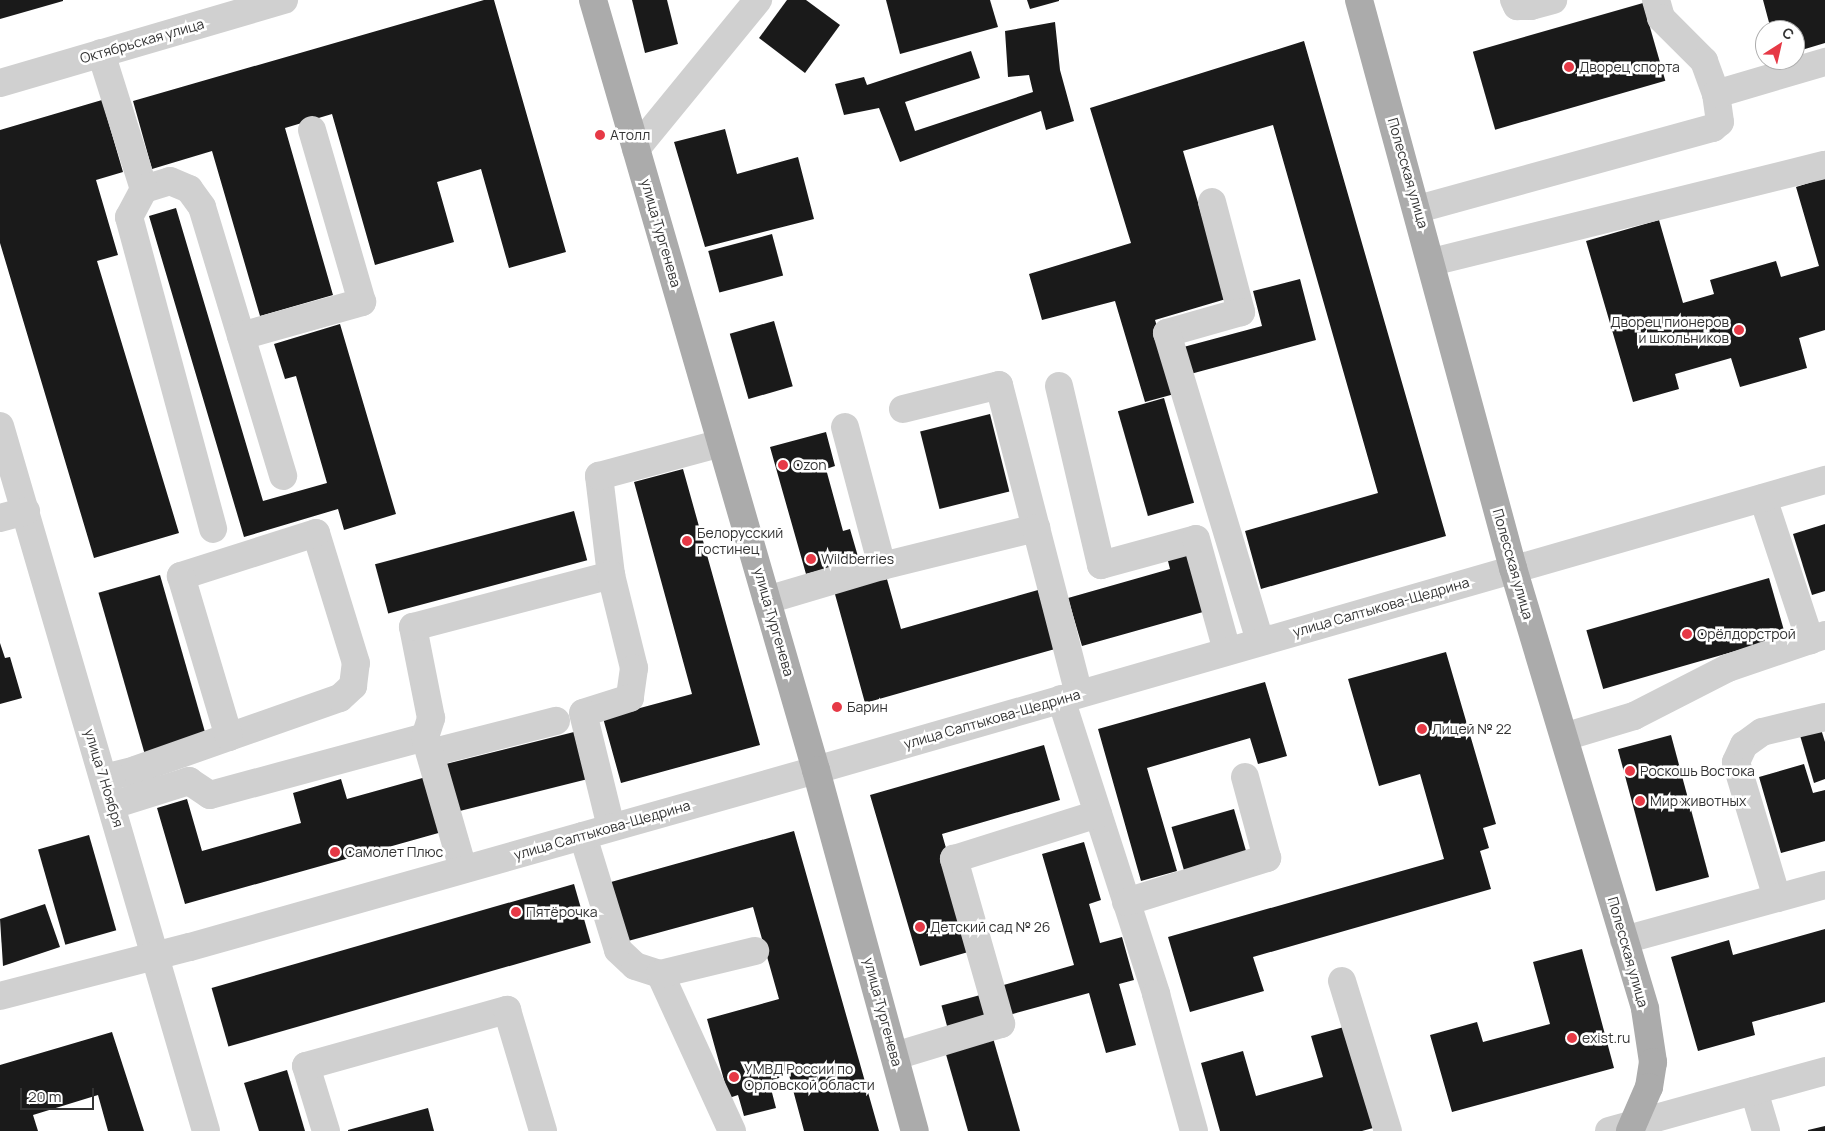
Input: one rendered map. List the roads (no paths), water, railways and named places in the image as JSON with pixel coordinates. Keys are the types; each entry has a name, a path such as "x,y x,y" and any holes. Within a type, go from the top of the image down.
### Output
{"main road":[{"name":"улица Тургенева","path":"593,0 816,770 915,1131"},
{"name":"Полесская улица","path":"1359,0 1418,209 1513,568 1645,1009 1653,1062 1649,1087 1624,1129"}],"street":[{"name":"Октябрьская улица","path":"0,83 284,0"},
{"path":"636,149 758,0"},
{"path":"1514,0 1517,6 1531,6 1553,0"},
{"path":"1418,209 1713,128 1720,122 1716,94 1704,61 1661,18 1656,0"},
{"path":"101,53 144,189"},
{"path":"1716,94 1825,62"},
{"path":"241,336 362,302 312,130"},
{"path":"1432,262 1825,165"},
{"path":"212,529 129,217 144,189 170,181 189,189 202,207 283,476"},
{"path":"1212,202 1241,312 1167,333 1260,641"},
{"path":"903,409 998,385 1036,528 1070,696 1098,814 1194,1131"},
{"path":"1059,386 1101,565 1196,538 1227,651"},
{"name":"улица 7 Ноября","path":"0,426 157,955 206,1131"},
{"path":"845,427 882,566"},
{"path":"611,827 583,713 630,698 634,668 611,575 599,476 721,443"},
{"name":"улица Салтыкова-Щедрина","path":"0,996 157,955 463,870 1825,480"},
{"path":"1564,737 1634,716 1728,668 1817,638 1763,498"},
{"path":"0,518 26,511"},
{"path":"767,600 882,566 1036,528"},
{"path":"104,778 229,737 340,698 353,686 356,663 316,533 181,576 229,737"},
{"path":"463,870 428,745 432,718 413,627 611,575"},
{"path":"1777,898 1736,762 1744,745 1762,732 1825,717"},
{"path":"113,805 189,782 210,795 428,745 556,721"},
{"path":"1126,902 1267,858 1246,777"},
{"path":"895,1056 1001,1024 954,859 1098,814"},
{"path":"583,836 618,950 635,966 660,974 755,951"},
{"path":"1624,940 1825,885"},
{"path":"660,974 732,1131"},
{"path":"1342,981 1388,1131"},
{"path":"326,1131 306,1066 507,1010 543,1131"},
{"path":"1624,1129 1825,1071"},
{"path":"1754,1091 1766,1131"}],"place":[{"name":"Дворец спорта","path":"1569,67"},
{"name":"Атолл","path":"600,135"},
{"name":"Дворец пионеров и школьников","path":"1739,330"},
{"name":"Ozon","path":"783,465"},
{"name":"Белорусский гостинец","path":"687,541"},
{"name":"Wildberries","path":"811,559"},
{"name":"Орёлдорстрой","path":"1687,634"},
{"name":"Барин","path":"837,707"},
{"name":"Лицей № 22","path":"1422,729"},
{"name":"Роскошь Востока","path":"1630,771"},
{"name":"Мир животных","path":"1640,801"},
{"name":"Самолет Плюс","path":"335,852"},
{"name":"Пятёрочка","path":"516,912"},
{"name":"Детский сад № 26","path":"920,927"},
{"name":"exist.ru","path":"1572,1038"},
{"name":"УМВД России по Орловской области","path":"734,1077"}]}
